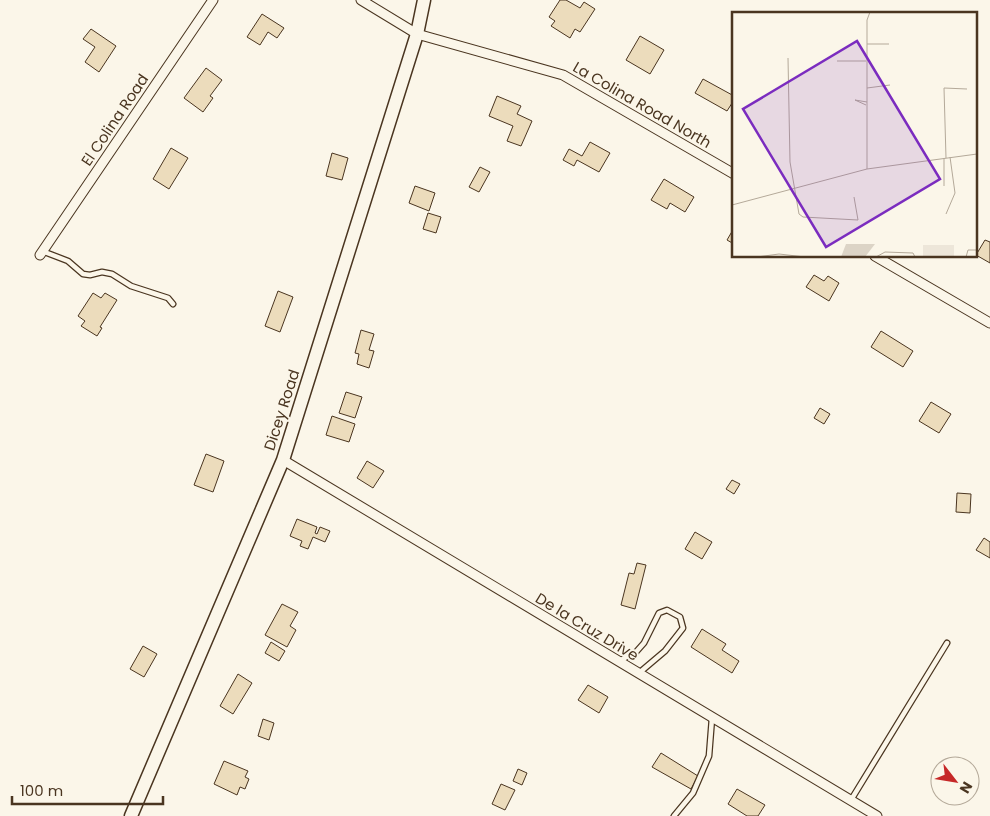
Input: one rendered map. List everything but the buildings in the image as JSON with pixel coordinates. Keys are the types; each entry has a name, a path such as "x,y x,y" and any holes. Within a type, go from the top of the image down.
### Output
{"street":[{"name":"El Colina Road","path":"41,253 213,0"},
{"path":"361,0 418,34"},
{"name":"Dicey Road","path":"131,816 283,460 418,34 424,0"},
{"name":"La Colina Road North","path":"418,34 563,75 732,173"},
{"path":"878,258 990,323"},
{"name":"De la Cruz Drive","path":"283,460 877,816"}],"lane":[{"path":"41,253 68,261 84,274 90,275 102,272 112,274 131,286 168,298 173,304"},
{"path":"618,662 636,652 644,643 659,613 667,610 680,617 683,628 674,641 638,674"},
{"path":"851,800 947,643"},
{"path":"674,816 693,793 709,756 712,718"}]}
